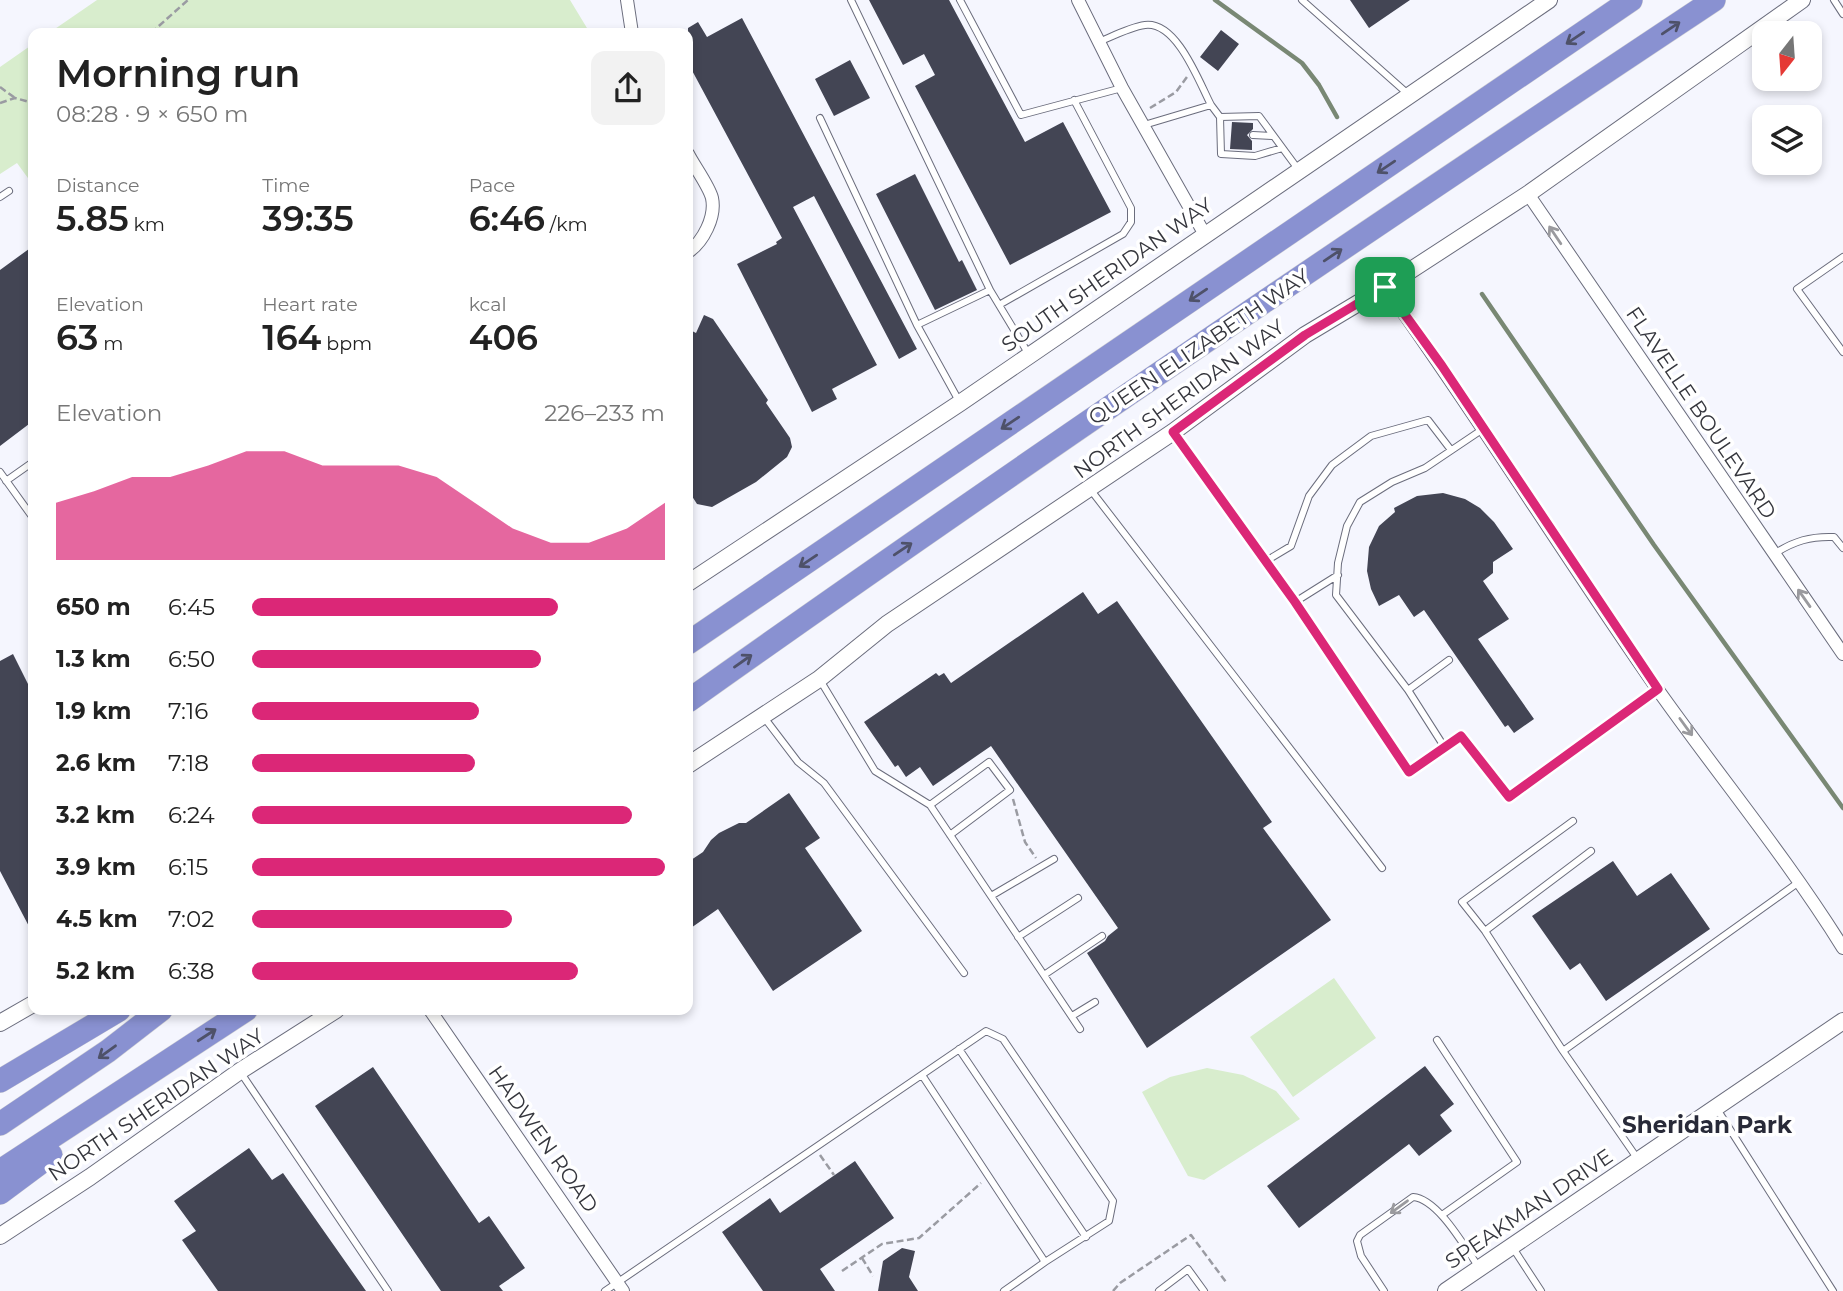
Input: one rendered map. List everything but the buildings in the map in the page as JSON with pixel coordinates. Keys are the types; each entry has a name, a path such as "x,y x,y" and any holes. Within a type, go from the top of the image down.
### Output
{"highway":[{"name":"QUEEN ELIZABETH WAY","path":"693,640 1631,0"},
{"name":"QUEEN ELIZABETH WAY","path":"693,697 858,580 1440,183 1714,0"},
{"path":"0,1081 111,1015"},
{"path":"0,1124 108,1051 155,1015"},
{"path":"0,1171 238,1015"},
{"path":"0,1193 135,1091 169,1059"}],"street":[{"path":"627,0 631,28"},
{"path":"1078,0 1122,88 1205,233"},
{"name":"SOUTH SHERIDAN WAY","path":"693,580 960,403 1549,0"},
{"name":"NORTH SHERIDAN WAY","path":"693,762 819,679 887,624 1173,432 1305,335 1385,287 1528,194 1802,0"},
{"path":"693,163 712,198 710,221 693,248"},
{"name":"FLAVELLE BOULEVARD","path":"1528,194 1843,654"},
{"path":"1385,287 1658,689 1799,882 1843,948"},
{"path":"0,1023 28,1007"},
{"name":"NORTH SHERIDAN WAY","path":"0,1236 90,1177 240,1071 328,1015"},
{"name":"HADWEN ROAD","path":"433,1015 620,1287"},
{"name":"SPEAKMAN DRIVE","path":"1446,1291 1843,1021"}],"lane":[{"path":"851,0 990,290 1029,355"},
{"path":"960,0 1021,115 1122,88"},
{"path":"1302,0 1410,95"},
{"path":"1835,0 1843,14"},
{"path":"1099,42 1143,25 1164,29 1175,38 1220,117 1221,154 1255,156 1282,148"},
{"path":"999,305 1124,234 1131,222 1131,208 1074,100"},
{"path":"1140,121 1211,105"},
{"path":"1220,117 1259,116 1299,170"},
{"path":"820,118 917,325 960,403"},
{"path":"1221,134 1231,134"},
{"path":"1252,135 1272,136"},
{"path":"0,197 9,191"},
{"path":"1843,257 1797,289 1843,352"},
{"path":"917,325 990,290"},
{"path":"1266,561 1291,547 1309,496 1332,465 1371,436 1429,420 1451,450"},
{"path":"1445,748 1408,690 1336,595 1338,563 1347,526 1360,502 1392,482 1425,468 1483,428"},
{"path":"1173,432 1295,602 1409,772 1461,736 1509,797 1658,689"},
{"path":"6,481 28,466"},
{"path":"0,472 28,512"},
{"path":"1090,489 1382,868"},
{"path":"1774,554 1789,544 1814,536 1834,537 1843,548"},
{"path":"1295,602 1338,575"},
{"path":"1408,690 1449,660"},
{"path":"819,679 875,771 930,805 1080,1029"},
{"path":"762,715 798,761 824,783 964,972"},
{"path":"930,805 989,762 1010,790 950,835"},
{"path":"1573,821 1462,902 1485,931 1563,1051 1639,1160"},
{"path":"1485,931 1591,851"},
{"path":"991,896 1054,859"},
{"path":"1563,1051 1799,882"},
{"path":"1018,937 1078,898"},
{"path":"1045,975 1102,936"},
{"path":"1072,1016 1095,1002"},
{"path":"605,1291 620,1287 815,1148 986,1031 1003,1039 1113,1201 1109,1221 1004,1291"},
{"path":"1437,1040 1517,1162 1442,1215"},
{"path":"959,1049 1086,1237"},
{"path":"240,1071 388,1291"},
{"path":"922,1075 1045,1262"},
{"path":"1717,1109 1833,1291"},
{"path":"1384,1291 1358,1250 1357,1241 1360,1235 1413,1197 1428,1202 1442,1215 1480,1268"},
{"path":"1512,1246 1541,1291"},
{"path":"1159,1291 1188,1269 1203,1291"}],"path":[{"path":"157,28 188,0"},
{"path":"1140,121 1176,92 1192,68"},
{"path":"0,87 15,98 28,102"},
{"path":"0,103 15,98"},
{"path":"1010,790 1025,842 1041,866"},
{"path":"815,1148 834,1175"},
{"path":"842,1271 882,1244 919,1238 989,1177"},
{"path":"1113,1291 1120,1283 1191,1235 1226,1283"},
{"path":"862,1258 873,1276"}],"green space":[{"path":"97,0 570,0 587,28 56,28"},
{"path":"28,47 28,178 17,163 0,174 0,67"},
{"path":"1334,978 1376,1038 1293,1097 1250,1037"},
{"path":"1207,1068 1243,1075 1276,1091 1300,1119 1204,1180 1188,1176 1142,1092 1170,1077"}],"waterway":[{"path":"1215,0 1302,63 1319,85 1337,117"},
{"path":"1482,294 1654,545 1843,808"}],"district":[{"name":"Sheridan Park","path":"1707,1125"}],"route":[{"path":"1385,287 1442,366 1658,689 1509,797 1461,736 1409,772 1295,602 1173,432 1305,335 1385,287"}]}
